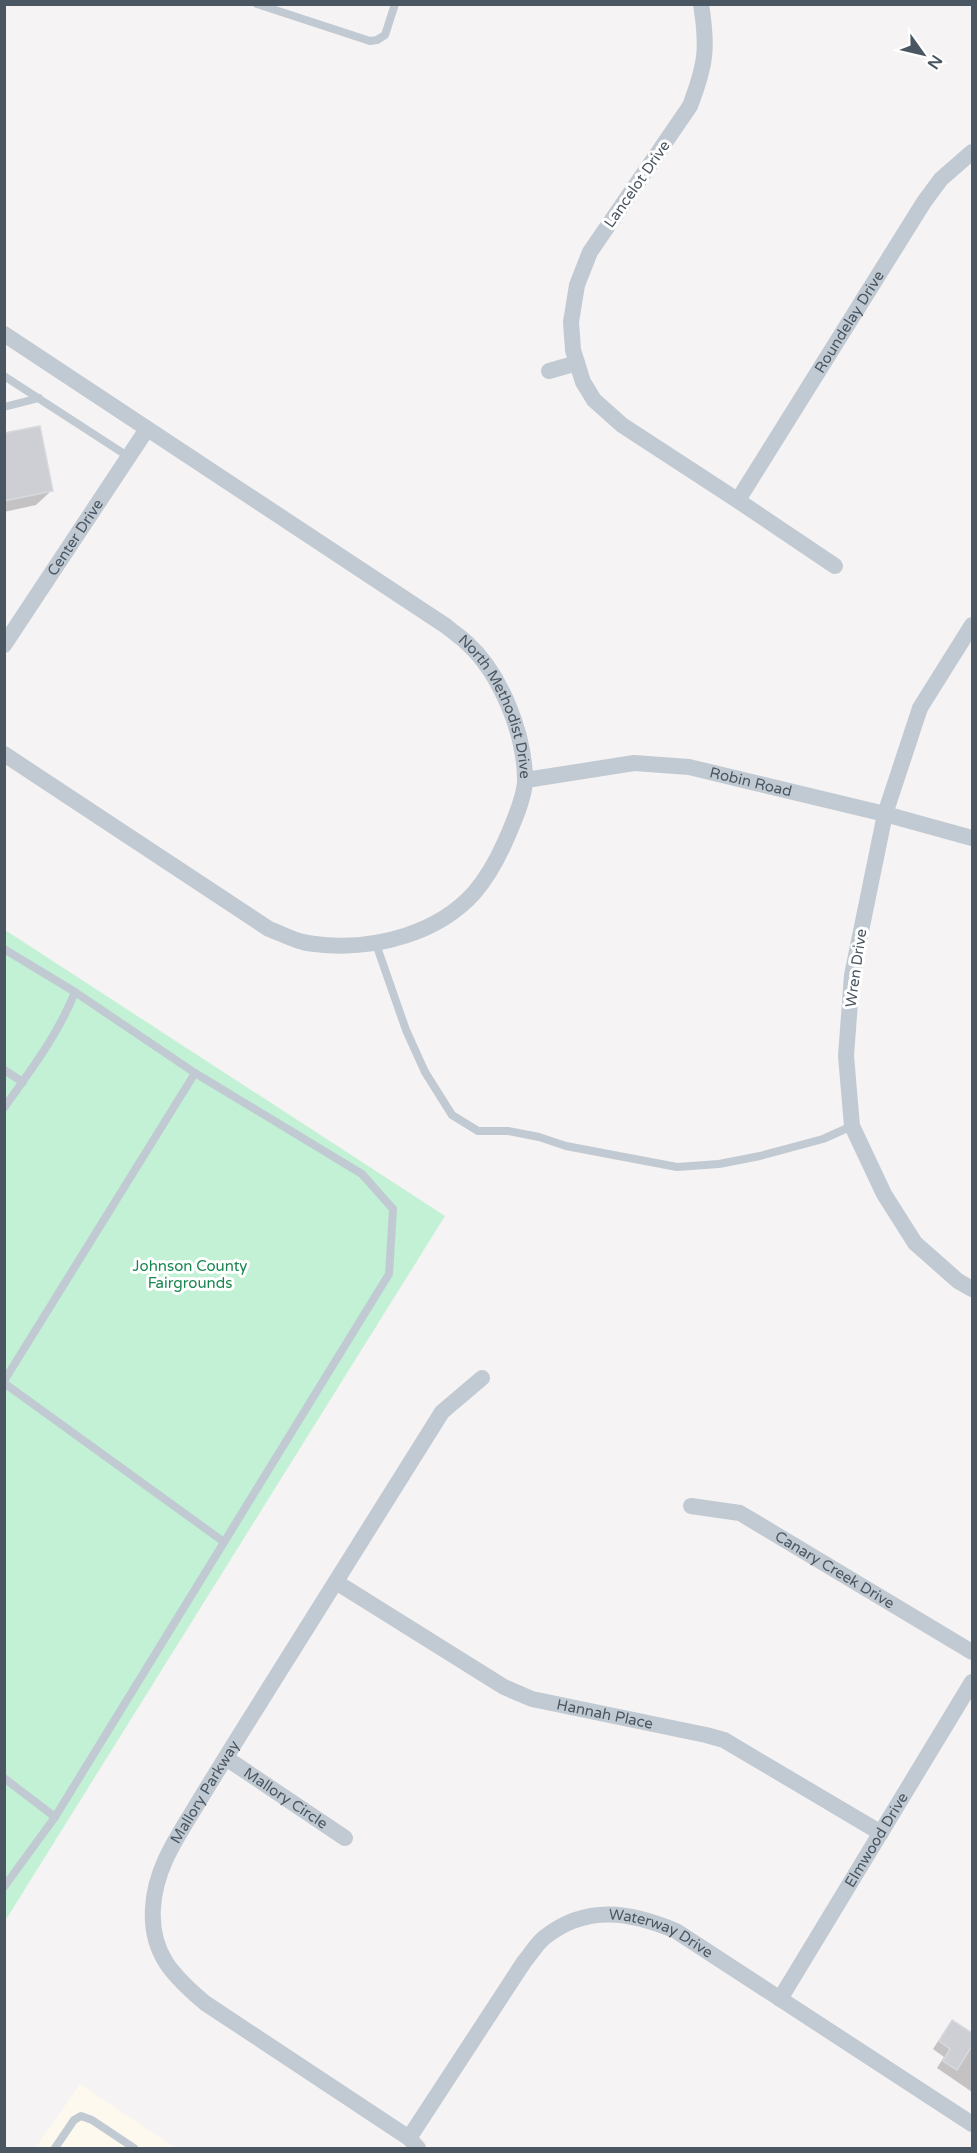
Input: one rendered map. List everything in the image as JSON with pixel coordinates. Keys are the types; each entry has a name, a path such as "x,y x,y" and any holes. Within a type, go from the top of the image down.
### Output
{"street":[{"name":"Lancelot Drive","path":"701,4 706,53 701,80 690,106 590,252 577,285 570,322 573,350 583,382 594,400 622,425 835,566"},
{"name":"Roundelay Drive","path":"738,500 924,202 941,179 972,152"},
{"name":"North Methodist Drive","path":"4,334 446,626 468,644 485,663 501,690 514,720 522,749 526,780 515,820 495,863 474,893 446,917 411,934 376,944 343,946 304,943 269,929 4,754"},
{"path":"549,371 577,363"},
{"name":"Center Drive","path":"4,645 147,429"},
{"name":"Wren Drive","path":"972,625 920,708 885,814 852,975 846,1056 852,1126 884,1194 915,1243 958,1281 972,1289"},
{"name":"Robin Road","path":"526,780 634,763 689,767 885,814 972,838"},
{"name":"Mallory Parkway","path":"413,2143 205,2003 180,1981 163,1960 155,1932 153,1909 156,1882 166,1857 226,1758 442,1412 482,1378"},
{"name":"Canary Creek Drive","path":"691,1506 740,1513 972,1652"},
{"name":"Hannah Place","path":"336,1581 504,1687 532,1699 724,1740 881,1833"},
{"name":"Elmwood Drive","path":"780,1999 972,1682"},
{"name":"Mallory Circle","path":"226,1758 345,1838"},
{"name":"Waterway Drive","path":"413,2143 524,1962 545,1937 567,1924 592,1915 620,1914 639,1917 676,1931 972,2124"}],"lane":[{"path":"257,4 370,41 378,40 385,35 395,4"},
{"path":"4,376 129,457"},
{"path":"4,407 39,399"},
{"path":"376,944 406,1030 425,1072 452,1115 478,1131 508,1131 539,1137 567,1146 677,1167 719,1164 760,1156 823,1139 852,1126"},
{"path":"4,949 75,992 195,1074 362,1174 393,1209 389,1274 55,1817 4,1887"},
{"path":"4,1108 53,1039 75,992"},
{"path":"4,1070 22,1082"},
{"path":"195,1074 4,1382 224,1542"},
{"path":"4,1778 55,1817"},
{"path":"55,2148 74,2121 81,2116 92,2120 134,2148"}],"shaded area":[{"path":"80,2084 176,2148 35,2148"}],"green space":[{"name":"Johnson County Fairgrounds","path":"5,930 445,1216 5,1921"}],"building":[{"path":"40,426 53,491 4,501 4,433"},
{"path":"952,2020 972,2033 972,2046 957,2070 943,2061 950,2049 939,2041"}]}
